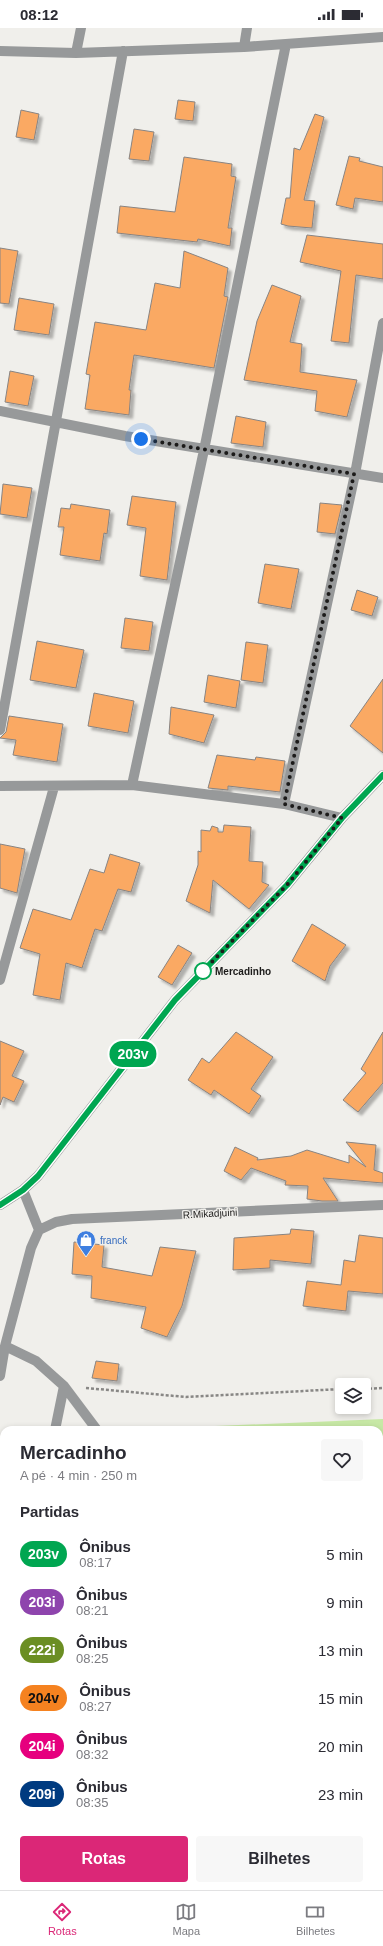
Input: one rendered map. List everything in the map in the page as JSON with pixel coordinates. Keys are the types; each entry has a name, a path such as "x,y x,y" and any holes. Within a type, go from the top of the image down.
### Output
{"street":[{"path":"76,54 81,28"},
{"path":"244,47 247,28"},
{"path":"0,51 76,54 244,47 383,37"},
{"path":"132,785 204,450 286,44"},
{"path":"0,730 123,51"},
{"path":"284,804 354,474 383,324"},
{"path":"0,411 204,450 383,478"},
{"path":"0,1205 23,1190 38,1176 175,1000 287,885 342,818 383,775"},
{"path":"0,786 54,787 103,784 132,785 284,804 342,818"},
{"path":"0,980 54,787"},
{"path":"0,1376 5,1346 31,1248 39,1230 23,1190"},
{"name":"R.Mikadjuini","path":"39,1230 56,1222 72,1219 383,1205"},
{"path":"5,1346 36,1361 64,1386 94,1426"},
{"path":"56,1426 64,1386"}],"path":[{"path":"64,1386 186,1397 335,1389"},
{"path":"371,1388 383,1388"}],"green space":[{"path":"383,1419 383,1426 216,1426"}],"building":[{"path":"178,100 195,102 193,121 175,119"},
{"path":"21,110 39,114 34,140 16,137"},
{"path":"315,114 324,117 304,200 315,201 312,228 288,226 281,224 286,198 290,198 294,148 300,150"},
{"path":"134,129 154,132 149,161 129,159"},
{"path":"349,156 360,158 359,161 383,167 383,202 355,198 353,209 336,205"},
{"path":"184,157 232,164 231,176 236,177 228,228 232,228 230,246 198,239 197,242 117,233 120,206 175,212"},
{"path":"307,235 383,244 383,279 356,275 349,343 331,341 341,271 300,262"},
{"path":"0,248 18,251 9,304 0,303"},
{"path":"184,251 228,268 224,296 228,297 214,368 134,355 129,390 131,390 129,415 85,409 90,375 86,374 95,322 146,330 155,283 180,288"},
{"path":"272,285 301,296 290,342 302,344 300,372 357,380 347,417 315,411 317,391 244,380 257,321"},
{"path":"19,298 54,304 49,335 14,330"},
{"path":"10,371 34,376 28,406 5,402"},
{"path":"236,416 266,422 263,447 231,443"},
{"path":"3,484 32,488 27,518 0,514"},
{"path":"132,496 176,502 167,580 140,576 146,528 127,525"},
{"path":"320,503 342,505 335,534 317,532"},
{"path":"71,504 110,510 107,534 104,533 100,561 60,555 64,527 58,527 61,508 70,509"},
{"path":"265,564 299,569 291,609 258,603"},
{"path":"357,590 378,597 372,616 351,610"},
{"path":"125,618 153,622 149,651 121,648"},
{"path":"37,641 84,650 76,688 30,680"},
{"path":"246,642 268,645 263,683 241,680"},
{"path":"208,675 240,681 236,708 204,702"},
{"path":"383,679 383,753 350,726"},
{"path":"94,693 134,701 128,733 88,726"},
{"path":"171,707 214,715 204,743 169,734"},
{"path":"9,716 63,724 57,762 13,755 16,740 0,738 6,732"},
{"path":"217,755 255,760 256,757 285,761 280,792 228,786 228,790 208,788"},
{"path":"224,825 251,827 249,861 263,862 262,882 269,885 249,909 213,880 210,913 186,901 198,865 198,851 201,852 201,830 210,831 212,826 218,828 218,832 223,832"},
{"path":"0,844 25,849 17,893 0,888"},
{"path":"110,854 140,863 131,892 118,889 102,931 95,929 82,968 66,963 60,1000 33,995 40,954 20,948 33,909 71,920 90,869 104,873"},
{"path":"312,924 346,945 330,966 325,981 292,961"},
{"path":"178,945 192,953 172,985 158,977"},
{"path":"236,1032 273,1057 251,1089 261,1096 249,1114 214,1090 211,1095 188,1080 202,1058 209,1063"},
{"path":"383,1032 383,1083 358,1112 343,1100 366,1073 361,1069"},
{"path":"0,1041 24,1051 12,1076 24,1081 14,1102 3,1097 0,1105"},
{"path":"346,1142 376,1145 374,1170 383,1173 383,1183 323,1178 338,1201 307,1199 308,1186 285,1185 286,1181 251,1168 241,1180 224,1171 235,1147 258,1158 257,1160 291,1156 307,1150 349,1163 349,1155 366,1167"},
{"path":"291,1229 314,1231 311,1264 270,1260 270,1268 233,1270 234,1238 290,1234"},
{"path":"359,1235 383,1238 383,1294 348,1291 346,1311 303,1306 307,1281 341,1285 344,1260 355,1262"},
{"path":"74,1242 104,1245 102,1267 152,1276 160,1247 196,1251 182,1306 167,1337 141,1328 146,1307 91,1298 92,1276 72,1274"},
{"path":"96,1361 119,1364 117,1381 92,1378"}],"bus line":[{"name":"203v","path":"0,1205 23,1190 38,1176 175,1000 287,885 342,818 383,775"}],"place":[{"name":"Mercadinho","path":"203,971"},
{"name":"franck","path":"86,1257"}],"route":[{"path":"141,439 354,474 284,804 342,818 287,885 203,971"}]}
